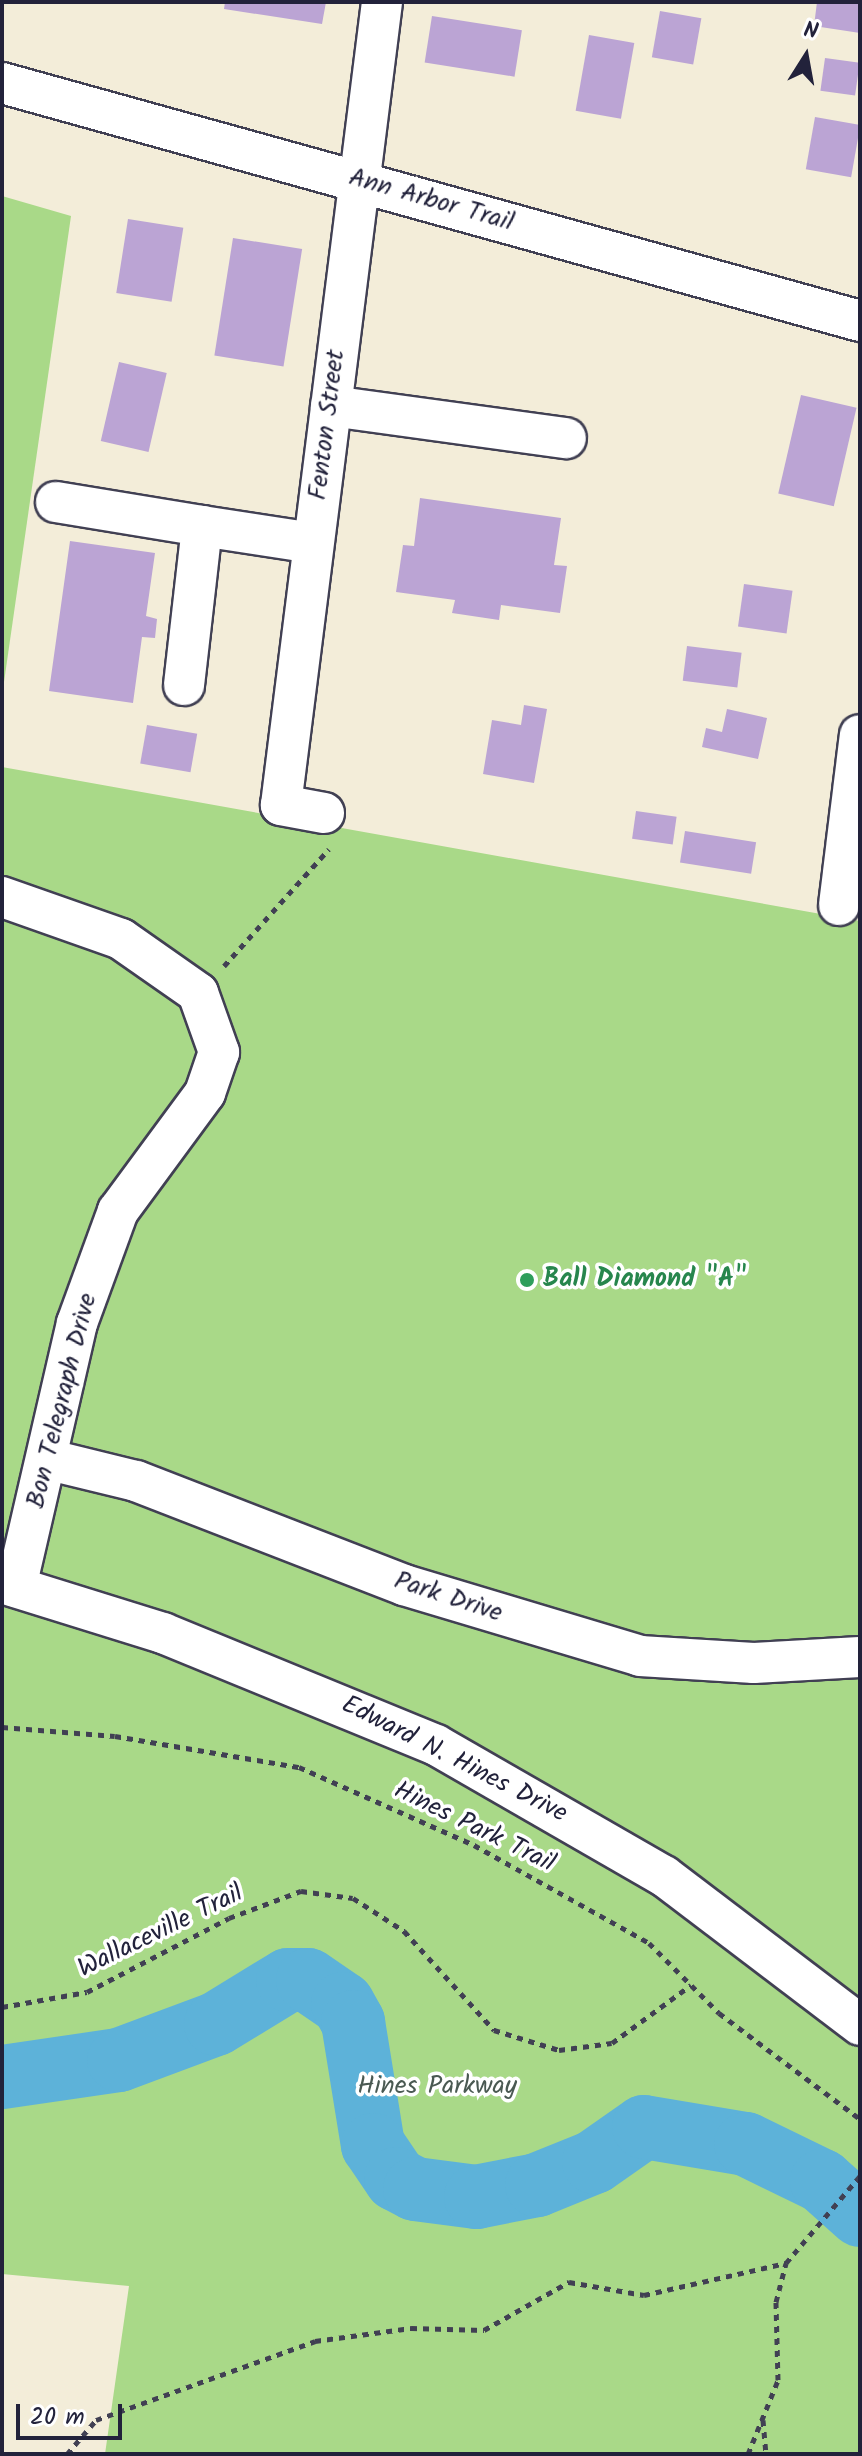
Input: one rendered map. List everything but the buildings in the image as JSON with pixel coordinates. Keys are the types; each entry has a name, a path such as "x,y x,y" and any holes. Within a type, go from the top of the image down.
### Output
{"street":[{"name":"Fenton Street","path":"324,813 281,805 382,2"},
{"name":"Ann Arbor Trail","path":"2,83 860,321"},
{"path":"331,406 566,438"},
{"path":"56,502 313,543"},
{"path":"184,685 202,526"},
{"path":"839,905 860,735"},
{"name":"Bon Telegraph Drive","path":"2,897 121,939 198,993 219,1052 205,1093 118,1211 77,1323 50,1460 9,1585"},
{"name":"Park Drive","path":"50,1460 136,1481 404,1585 640,1656 754,1663 860,1657"},
{"name":"Edward N. Hines Drive","path":"9,1585 178,1639 436,1745 664,1876 860,2025"}],"path":[{"path":"212,979 329,853 324,813"},
{"name":"Hines Park Trail","path":"2,1727 115,1736 299,1767 474,1845 649,1943 691,1985 860,2119"},
{"name":"Wallaceville Trail","path":"2,2007 87,1992 229,1918 301,1891 353,1898 404,1931 494,2030 559,2050 612,2043 691,1985"},
{"path":"748,2454 778,2380 776,2302 786,2263 860,2176"},
{"path":"67,2454 96,2420 315,2341 411,2328 484,2330 569,2282 644,2295 786,2263"},
{"path":"763,2419 766,2454"}],"green space":[{"path":"2,196 71,216 2,696"},
{"name":"Hines Parkway","path":"2,767 860,921 860,2454 105,2454 129,2286 2,2274"}],"waterway":[{"path":"2,2077 119,2060 216,2024 288,1980 308,1980 343,2004 353,2022 373,2145 396,2179 415,2189 476,2197 537,2185 594,2162 644,2127 746,2144 822,2181 860,2215"}],"place":[{"name":"Ball Diamond \"A\"","path":"527,1280"}]}
